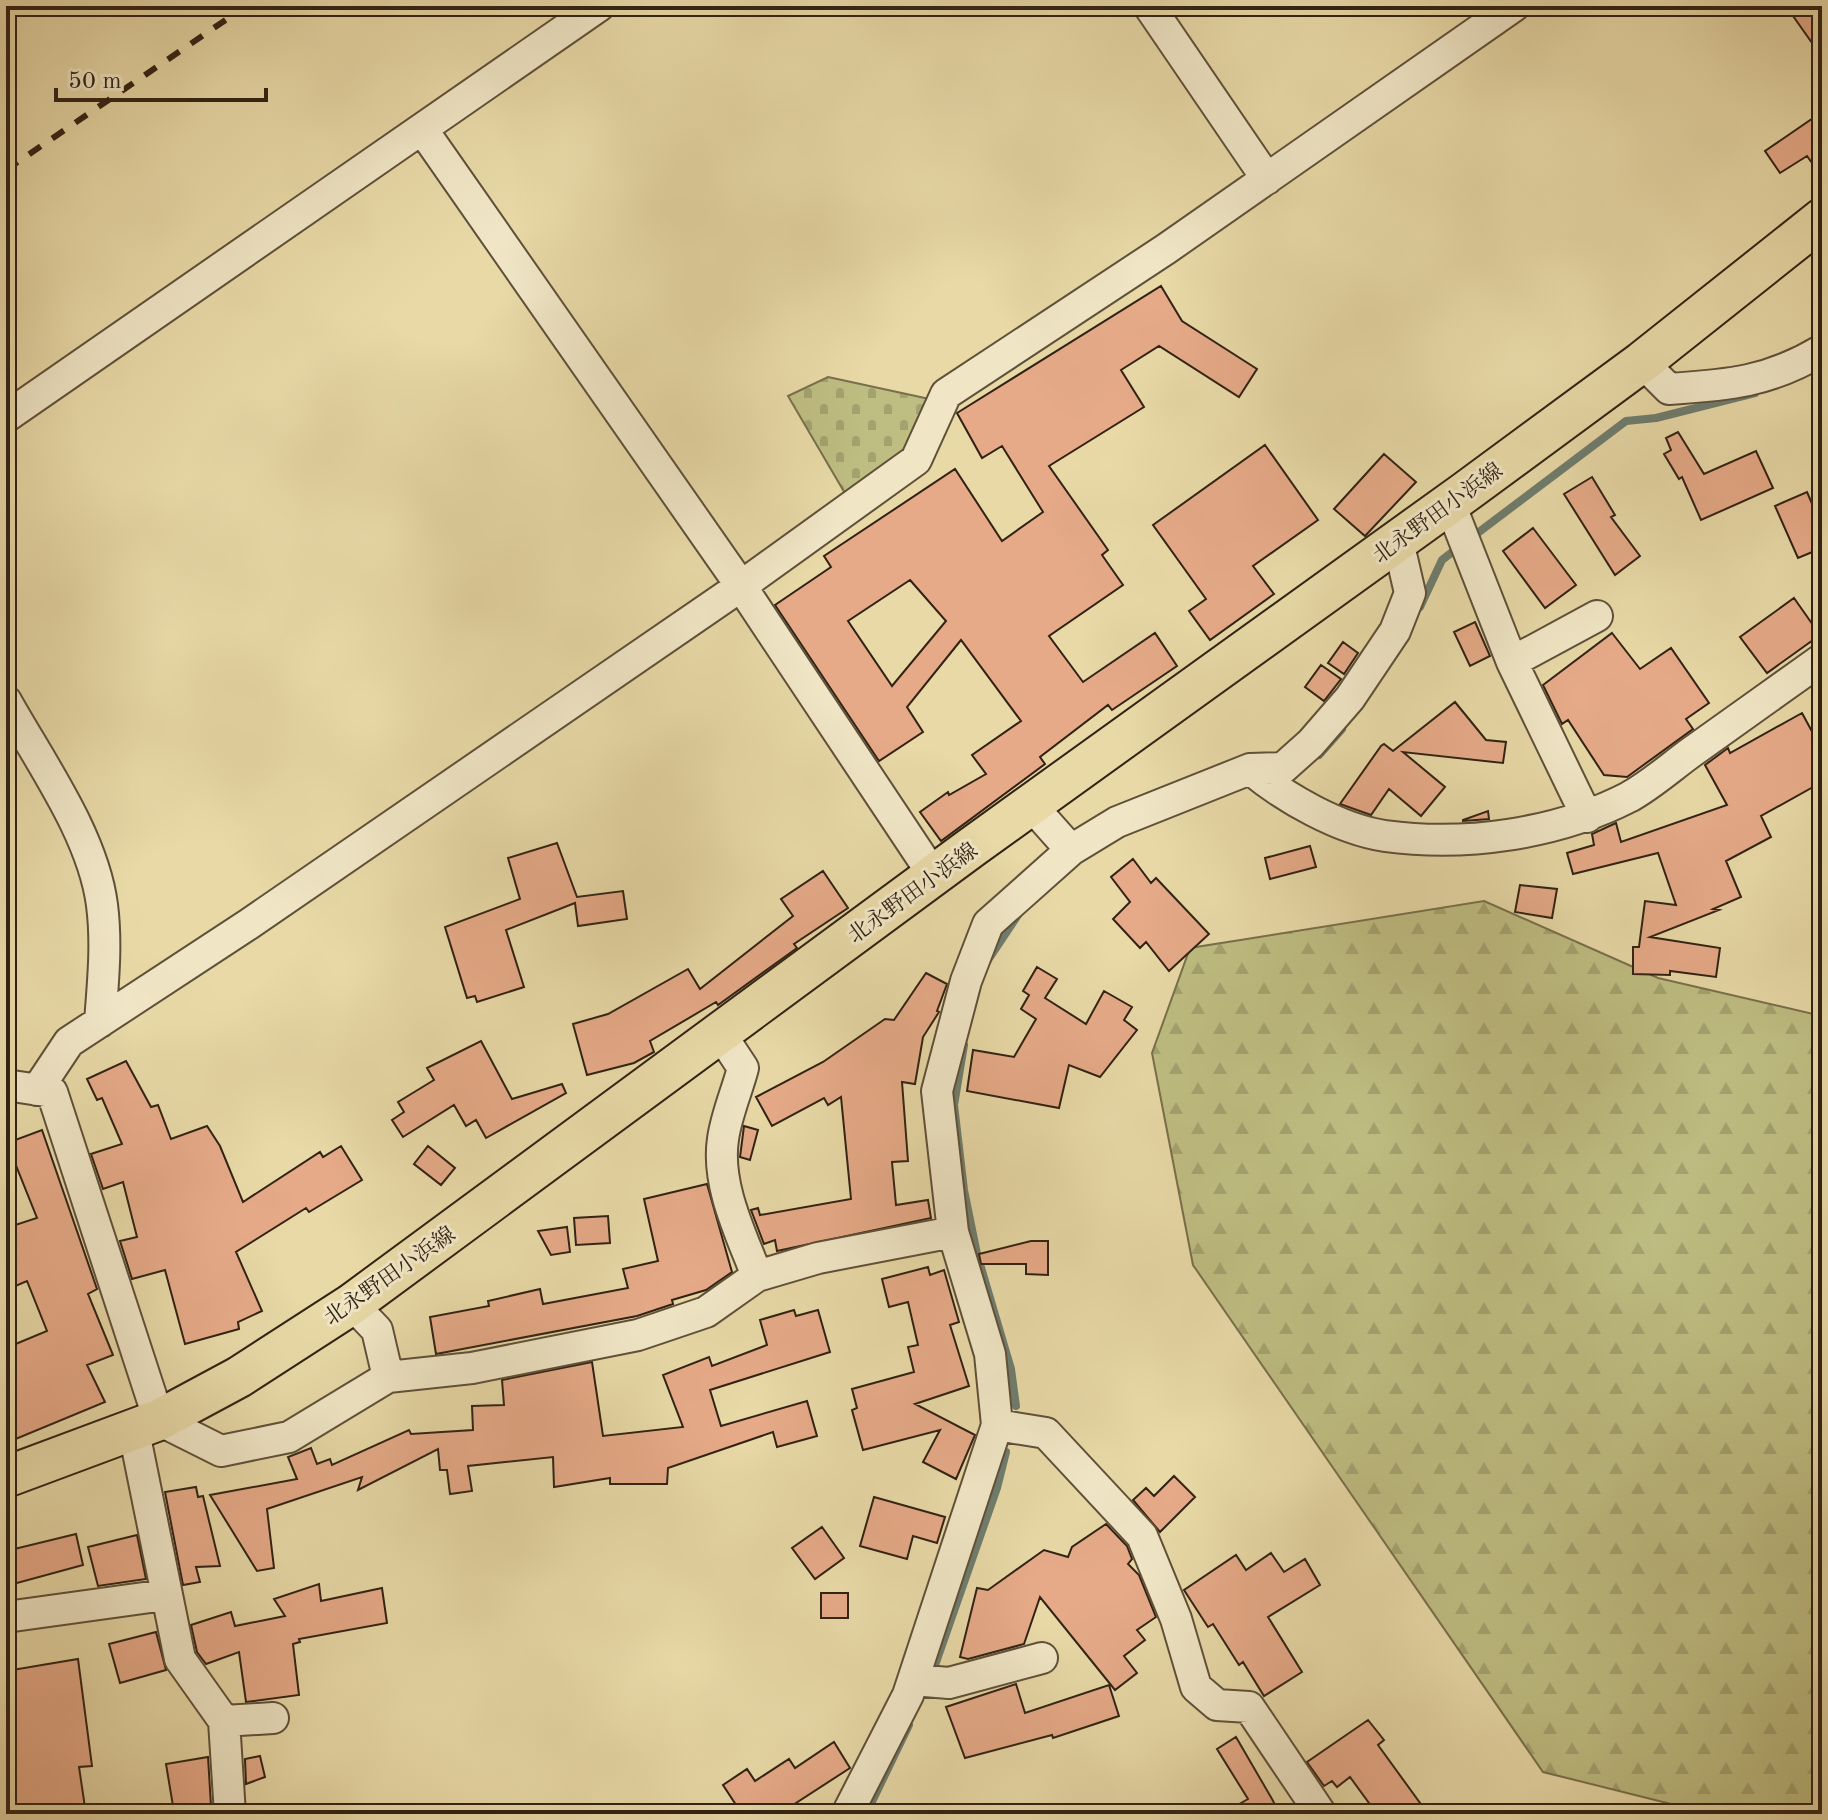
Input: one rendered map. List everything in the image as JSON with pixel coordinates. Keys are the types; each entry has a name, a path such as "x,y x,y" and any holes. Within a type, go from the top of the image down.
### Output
{"main road":[{"name":"北永野田小浜線","path":"6,1477 147,1426 239,1377 352,1304 1031,805 1398,541 1454,515 1822,219"}],"street":[{"path":"6,417 599,6"},
{"path":"1149,6 1267,179"},
{"path":"37,1090 69,1042 262,915 741,586 916,460 946,394 1267,179 1514,6"},
{"path":"422,129 741,586 934,876"},
{"path":"1642,362 1669,389 1711,387 1739,385 1803,361 1822,350"},
{"path":"1454,515 1512,662 1587,817"},
{"path":"847,1814 913,1680 997,1425 990,1354 953,1232 937,1091 966,981 988,924 1071,850 1117,822 1251,770 1283,768 1311,743 1350,698 1395,631 1410,593 1398,541"},
{"path":"1512,662 1597,616"},
{"path":"1251,770 1275,791 1324,815 1383,836 1450,838 1515,834 1587,817 1632,795 1822,659"},
{"path":"6,701 90,853 102,903 105,947 100,1022"},
{"path":"1031,805 1071,850"},
{"path":"720,1033 743,1068 723,1139 722,1166 733,1212 757,1276"},
{"path":"6,1085 52,1092 147,1426 165,1595 180,1659 224,1721 230,1814"},
{"path":"147,1426 221,1451 289,1437 388,1377 472,1368 638,1335 706,1312 757,1276 818,1258 953,1232"},
{"path":"352,1304 377,1330 388,1377"},
{"path":"997,1425 1046,1433 1142,1536 1176,1619 1196,1687 1217,1705 1249,1707 1318,1813"},
{"path":"6,1617 165,1595"},
{"path":"913,1680 949,1683 1042,1658"},
{"path":"224,1721 273,1718"}],"green space":[{"path":"828,377 934,400 906,455 846,495 788,396"},
{"path":"1484,901 1658,978 1822,1016 1822,1814 1711,1814 1543,1772 1193,1265 1152,1053 1190,948"}],"building":[{"path":"1786,6 1822,6 1822,57"},
{"path":"1822,112 1822,177 1807,156 1780,173 1765,151"},
{"path":"1161,286 1182,321 1257,369 1239,397 1159,346 1121,370 1144,407 1049,466 1108,550 1102,555 1123,585 1049,636 1083,682 1155,633 1177,666 1112,710 1108,705 1040,757 1045,764 941,841 920,812 948,792 949,795 986,774 972,755 1021,721 961,640 907,707 923,732 879,761 775,605 831,567 824,556 955,469 1002,541 1043,512 1002,446 982,458 957,413","holes":["910,580 946,621 892,686 848,621"]},
{"path":"1678,432 1704,474 1756,451 1773,488 1701,520 1682,477 1679,479 1664,454 1671,450 1666,438"},
{"path":"1265,445 1318,520 1253,566 1274,594 1210,640 1189,611 1206,599 1153,525"},
{"path":"1384,454 1416,482 1365,536 1334,509"},
{"path":"1592,477 1615,515 1611,517 1640,556 1615,575 1564,494"},
{"path":"1807,492 1822,527 1822,548 1798,558 1775,506"},
{"path":"1533,528 1576,585 1545,608 1503,551"},
{"path":"1794,598 1820,635 1767,673 1740,637"},
{"path":"1475,622 1490,656 1470,666 1454,632"},
{"path":"1612,633 1640,669 1671,648 1709,703 1686,719 1693,729 1627,777 1604,775 1568,720 1562,724 1543,685"},
{"path":"1343,642 1358,653 1344,674 1328,663"},
{"path":"1321,665 1341,679 1324,701 1305,687"},
{"path":"1455,702 1486,740 1506,742 1503,763 1403,752 1445,787 1421,816 1389,789 1371,815 1340,804 1381,746 1384,744 1393,751"},
{"path":"1802,713 1822,750 1822,782 1761,816 1771,837 1726,861 1741,897 1713,909 1719,910 1650,937 1720,948 1716,977 1670,971 1670,975 1633,974 1633,947 1639,947 1645,901 1676,905 1658,853 1573,874 1567,853 1594,845 1592,834 1616,823 1621,842 1727,805 1705,765 1728,748 1730,753"},
{"path":"1488,811 1489,819 1463,821 1463,820"},
{"path":"557,843 577,897 623,891 627,919 578,926 575,903 506,930 524,987 477,1002 475,996 467,998 445,927 520,899 508,858"},
{"path":"1310,846 1316,867 1270,879 1265,858"},
{"path":"1133,859 1151,883 1156,878 1209,934 1169,971 1146,942 1140,948 1113,919 1130,902 1111,877"},
{"path":"823,871 848,908 794,944 797,948 718,1005 716,1002 650,1041 654,1052 634,1063 587,1075 573,1024 608,1014 688,969 700,989 793,916 781,899"},
{"path":"1520,885 1557,889 1552,918 1515,912"},
{"path":"1037,967 1057,979 1045,998 1086,1024 1104,991 1132,1007 1124,1020 1137,1030 1100,1077 1069,1065 1059,1108 967,1091 973,1050 1014,1057 1036,1019 1021,1009 1029,995 1023,991"},
{"path":"926,973 947,984 939,1012 923,1037 915,1084 902,1082 908,1161 892,1162 896,1205 928,1200 931,1218 777,1251 775,1240 764,1244 751,1210 758,1208 760,1215 851,1199 841,1097 828,1105 824,1098 772,1126 756,1097 823,1062 885,1019 894,1020"},
{"path":"481,1041 512,1099 562,1084 566,1093 486,1138 476,1120 466,1126 454,1105 403,1137 392,1120 404,1112 398,1102 434,1080 427,1068"},
{"path":"126,1061 151,1107 158,1105 171,1139 207,1126 220,1146 243,1202 320,1152 323,1157 341,1146 362,1180 309,1212 306,1208 236,1252 262,1311 238,1322 239,1329 185,1344 165,1270 132,1279 120,1241 137,1237 123,1182 103,1189 91,1154 122,1144 102,1098 97,1100 87,1079"},
{"path":"744,1126 758,1130 750,1160 740,1157"},
{"path":"42,1130 97,1289 88,1294 113,1355 87,1365 105,1402 6,1443 6,1348 47,1331 27,1281 6,1290 6,1228 37,1218 7,1143"},
{"path":"428,1146 455,1168 441,1185 414,1164"},
{"path":"707,1184 732,1272 706,1290 672,1300 673,1304 637,1316 436,1354 430,1317 489,1306 488,1301 540,1289 543,1304 628,1288 623,1269 658,1261 644,1199"},
{"path":"608,1216 610,1243 576,1245 574,1218"},
{"path":"567,1227 570,1252 551,1255 538,1231"},
{"path":"1031,1241 1048,1241 1048,1275 1026,1274 1026,1264 981,1264 979,1254"},
{"path":"928,1267 930,1275 944,1270 959,1322 950,1325 969,1386 915,1404 975,1435 956,1479 923,1462 940,1430 863,1450 852,1410 857,1408 852,1389 914,1372 908,1347 918,1345 908,1302 889,1307 882,1279"},
{"path":"794,1310 796,1316 818,1310 830,1352 710,1390 721,1426 807,1401 817,1436 777,1447 773,1432 668,1468 667,1484 610,1484 610,1478 554,1487 553,1457 468,1466 472,1491 450,1494 447,1470 440,1470 438,1449 358,1490 362,1477 267,1509 274,1568 257,1571 210,1495 297,1479 288,1457 311,1448 317,1464 330,1459 332,1465 409,1430 411,1434 473,1430 472,1406 504,1405 502,1380 592,1362 603,1436 683,1427 663,1375 709,1357 712,1366 767,1345 760,1320"},
{"path":"1174,1476 1195,1497 1160,1532 1133,1500 1146,1488 1154,1496"},
{"path":"196,1487 198,1497 203,1496 220,1566 196,1567 200,1582 183,1585 165,1492"},
{"path":"874,1497 945,1517 937,1543 913,1536 907,1559 860,1546"},
{"path":"1106,1524 1127,1546 1132,1559 1128,1564 1139,1575 1156,1617 1137,1630 1145,1640 1124,1656 1137,1673 1115,1690 1040,1597 1024,1644 968,1659 960,1657 977,1588 988,1590 1044,1550 1068,1557 1072,1547"},
{"path":"822,1527 844,1558 815,1579 792,1548"},
{"path":"76,1534 83,1565 6,1586 6,1551"},
{"path":"137,1535 146,1579 98,1586 88,1547"},
{"path":"1271,1553 1284,1572 1305,1559 1320,1585 1268,1617 1302,1672 1264,1696 1243,1662 1239,1665 1213,1624 1208,1627 1184,1590 1236,1555 1246,1570"},
{"path":"319,1584 321,1601 382,1588 387,1623 299,1639 300,1642 293,1644 299,1695 246,1702 239,1652 206,1664 197,1652 191,1625 231,1612 235,1626 285,1616 274,1599"},
{"path":"821,1593 848,1593 848,1618 821,1618"},
{"path":"156,1632 166,1670 120,1683 109,1644"},
{"path":"78,1659 92,1766 79,1767 86,1814 6,1814 6,1671"},
{"path":"1016,1684 1025,1713 1109,1685 1119,1716 1053,1738 1052,1735 965,1758 946,1707"},
{"path":"1368,1720 1384,1740 1378,1745 1428,1814 1377,1814 1350,1777 1337,1787 1332,1781 1324,1786 1307,1762"},
{"path":"1236,1737 1280,1814 1222,1814 1248,1799 1217,1749"},
{"path":"834,1742 850,1768 779,1814 742,1814 723,1785 747,1769 755,1781 789,1759 795,1768"},
{"path":"260,1756 265,1777 246,1784 245,1759"},
{"path":"208,1757 211,1806 174,1812 166,1764"}],"waterway":[{"path":"1471,538 1626,421 1656,418 1755,393"},
{"path":"1420,607 1442,560 1460,546"},
{"path":"1319,755 1342,729"},
{"path":"988,960 1018,915"},
{"path":"964,1045 954,1105 964,1190 977,1254 1011,1369 1016,1406"},
{"path":"933,1671 997,1488 1006,1452"},
{"path":"866,1814 909,1725"}],"railway":[{"path":"6,170 246,6"}]}
